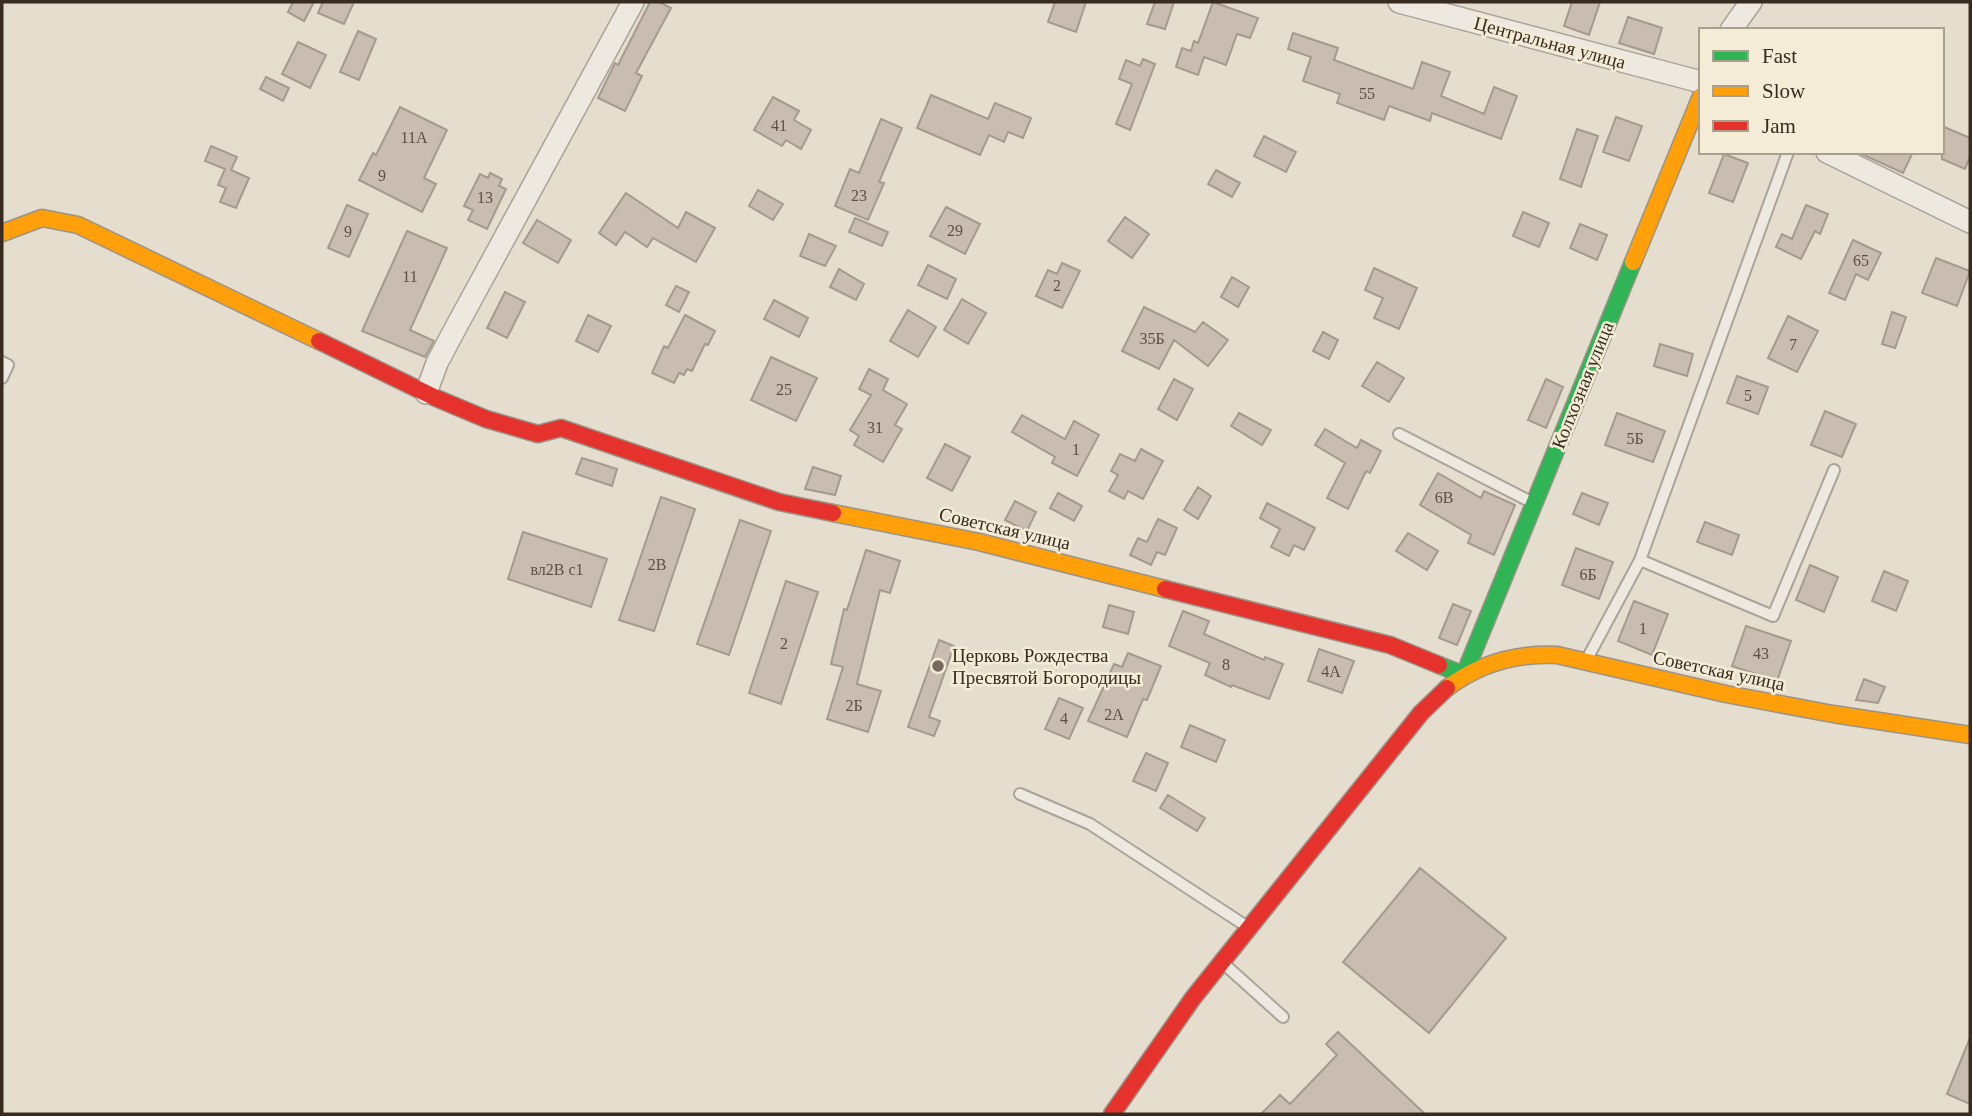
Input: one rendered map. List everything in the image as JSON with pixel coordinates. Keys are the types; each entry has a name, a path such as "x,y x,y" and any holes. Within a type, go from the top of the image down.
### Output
{"street":[{"path":"2,233 43,218 78,225 426,393 454,329 632,2"},
{"name":"Центральная улица","path":"1399,2 1699,81"},
{"path":"1732,28 1751,2"},
{"name":"Колхозная улица","path":"1464,675 1699,101"},
{"path":"1831,154 1970,222"},
{"name":"Советская улица","path":"426,393 486,419 538,434 561,428 779,502 979,542 1390,645 1464,675"},
{"name":"Советская улица","path":"1112,1114 1248,927 1434,698 1464,675 1498,661 1536,652 1726,694 1833,714 1970,734"}],"lane":[{"path":"1586,662 1640,560 1786,154"},
{"path":"2,362 8,365 2,377"},
{"path":"1399,434 1534,504"},
{"path":"1640,560 1773,616 1834,470"},
{"path":"1020,794 1090,824 1248,927"},
{"path":"1222,962 1283,1017"}],"building":[{"path":"293,2 314,2 304,21 288,12"},
{"path":"323,2 354,2 344,24 318,13"},
{"path":"650,2 659,2 671,8 636,73 642,76 625,111 598,98"},
{"path":"1055,2 1086,2 1076,32 1048,22"},
{"path":"1155,2 1174,2 1165,29 1147,24"},
{"path":"1213,2 1258,18 1250,38 1237,34 1226,65 1204,57 1198,75 1176,67 1182,48 1191,51 1194,41 1198,43"},
{"path":"1572,2 1600,2 1589,35 1564,26"},
{"path":"1628,17 1662,28 1654,54 1619,43"},
{"path":"358,31 376,39 359,80 340,72"},
{"path":"1293,33 1338,48 1334,60 1413,89 1422,62 1450,72 1441,96 1484,114 1494,87 1517,96 1501,139 1432,113 1430,121 1389,106 1384,120 1337,103 1340,94 1303,81 1311,57 1288,49"},
{"path":"298,42 326,55 310,88 282,74"},
{"path":"1143,59 1155,64 1130,130 1116,124 1132,84 1119,79 1126,60 1140,66"},
{"path":"266,77 289,88 283,101 260,89"},
{"path":"931,95 988,119 995,103 1031,118 1023,138 1008,132 1004,142 989,135 980,155 917,128"},
{"path":"773,97 799,111 794,120 811,130 801,149 786,140 782,146 754,130"},
{"path":"400,107 447,130 424,178 436,184 422,212 359,180 373,153 376,155"},
{"path":"1616,117 1642,126 1629,161 1603,152"},
{"path":"881,119 902,128 879,182 884,183 868,220 835,206 850,169 859,173"},
{"path":"1944,127 1970,138 1970,157 1965,169 1942,159"},
{"path":"1577,129 1598,136 1581,187 1560,179"},
{"path":"1264,136 1296,152 1286,172 1254,156"},
{"path":"211,146 237,157 231,170 249,178 236,208 220,202 226,188 218,185 225,169 205,161"},
{"path":"1724,154 1748,163 1733,202 1709,193"},
{"path":"1861,154 1912,154 1903,173"},
{"path":"1216,170 1240,183 1232,197 1208,184"},
{"path":"490,173 502,179 499,186 506,189 487,229 468,220 473,210 464,206 480,174 488,178"},
{"path":"758,190 783,204 773,220 749,206"},
{"path":"626,193 678,228 686,212 715,228 696,262 653,238 647,247 625,232 616,245 599,233"},
{"path":"347,205 368,214 349,257 328,248"},
{"path":"1806,205 1828,214 1820,234 1815,231 1801,259 1776,247 1782,234 1792,239"},
{"path":"946,207 980,224 965,254 930,236"},
{"path":"1523,212 1549,223 1539,247 1513,236"},
{"path":"1125,217 1149,234 1132,258 1108,241"},
{"path":"855,218 888,232 882,246 849,232"},
{"path":"537,220 571,240 558,263 523,243"},
{"path":"1580,224 1607,235 1597,260 1570,248"},
{"path":"407,231 447,248 410,330 434,341 425,357 362,331"},
{"path":"809,234 836,246 825,266 800,256"},
{"path":"1853,240 1881,253 1868,280 1856,274 1845,300 1829,293"},
{"path":"1936,258 1970,271 1957,306 1922,293"},
{"path":"1062,263 1080,271 1062,308 1036,296 1048,270 1057,274"},
{"path":"928,265 956,279 947,299 918,285"},
{"path":"1374,268 1417,288 1399,329 1374,318 1383,298 1365,290"},
{"path":"839,269 864,284 856,300 830,287"},
{"path":"1232,277 1249,287 1238,307 1221,297"},
{"path":"676,286 689,292 679,312 666,305"},
{"path":"505,292 525,302 507,338 487,328"},
{"path":"962,299 986,313 968,344 944,330"},
{"path":"774,300 808,318 799,337 764,319"},
{"path":"1144,307 1195,332 1203,322 1228,340 1208,366 1174,340 1159,369 1122,351"},
{"path":"908,310 936,327 918,357 890,341"},
{"path":"1892,312 1906,317 1895,348 1882,344"},
{"path":"588,315 611,326 598,352 576,341"},
{"path":"685,315 715,331 708,345 705,344 692,371 687,369 684,375 679,373 674,383 652,373 664,346 668,348"},
{"path":"1788,316 1818,331 1797,372 1768,358"},
{"path":"1323,332 1338,340 1329,359 1313,351"},
{"path":"1660,344 1693,354 1687,376 1654,366"},
{"path":"771,357 817,378 796,421 751,400"},
{"path":"1377,362 1404,378 1389,402 1362,386"},
{"path":"869,369 888,379 883,390 907,404 895,425 902,429 883,462 854,445 859,436 850,430 871,395 859,389"},
{"path":"1737,376 1768,387 1758,414 1727,403"},
{"path":"1174,379 1193,389 1177,420 1158,409"},
{"path":"1546,379 1563,387 1546,428 1528,420"},
{"path":"1825,411 1856,424 1842,457 1811,445"},
{"path":"1239,413 1271,430 1262,445 1231,426"},
{"path":"1617,413 1665,431 1653,462 1605,445"},
{"path":"1022,415 1065,439 1074,421 1099,435 1077,476 1052,463 1055,457 1012,432"},
{"path":"1325,429 1357,448 1361,440 1381,451 1370,473 1366,471 1348,509 1327,498 1345,463 1315,445"},
{"path":"945,444 970,457 952,491 927,478"},
{"path":"1141,449 1163,461 1143,499 1128,491 1124,499 1109,491 1118,475 1111,471 1120,454 1135,461"},
{"path":"582,458 617,469 612,486 576,474"},
{"path":"813,467 841,476 835,495 805,489"},
{"path":"1438,473 1481,498 1484,491 1515,505 1494,555 1468,543 1471,535 1420,505"},
{"path":"1198,487 1211,496 1198,519 1184,510"},
{"path":"1058,493 1082,506 1074,521 1050,508"},
{"path":"1582,493 1608,503 1599,525 1573,514"},
{"path":"661,497 695,509 654,631 619,620"},
{"path":"1015,501 1036,512 1027,531 1005,520"},
{"path":"1267,503 1315,528 1304,550 1294,545 1289,556 1271,547 1280,529 1260,518"},
{"path":"1158,519 1177,528 1165,555 1157,552 1151,565 1130,555 1138,538 1147,542"},
{"path":"740,520 771,531 729,655 697,644"},
{"path":"1705,522 1739,535 1732,555 1697,542"},
{"path":"523,532 607,559 591,607 508,579"},
{"path":"1408,533 1438,551 1427,570 1396,551"},
{"path":"1576,548 1613,562 1599,599 1562,585"},
{"path":"866,550 900,561 890,593 880,590 857,684 881,691 868,732 827,719 843,667 831,664 844,609 847,610"},
{"path":"1810,565 1838,577 1824,612 1796,600"},
{"path":"1884,571 1908,581 1896,611 1872,601"},
{"path":"786,581 818,592 781,704 749,693"},
{"path":"1634,601 1668,614 1652,655 1618,641"},
{"path":"1453,604 1471,611 1457,645 1439,638"},
{"path":"1109,605 1134,612 1128,634 1103,627"},
{"path":"1183,611 1209,621 1204,634 1264,660 1265,657 1283,664 1269,699 1232,685 1231,687 1205,675 1210,663 1169,646"},
{"path":"1746,626 1791,641 1777,681 1732,666"},
{"path":"939,640 954,646 929,717 940,721 934,736 908,727"},
{"path":"1319,649 1354,661 1342,693 1308,681"},
{"path":"1128,653 1161,666 1127,737 1088,721 1114,664 1122,667"},
{"path":"1864,679 1885,687 1878,703 1856,700"},
{"path":"1059,698 1083,708 1069,739 1045,729"},
{"path":"1190,725 1225,740 1216,762 1181,747"},
{"path":"1146,753 1168,763 1156,791 1133,781"},
{"path":"1168,795 1205,818 1197,831 1160,808"},
{"path":"1420,868 1506,938 1429,1033 1343,962"},
{"path":"1338,1032 1425,1114 1261,1114 1280,1095 1290,1104 1337,1055 1326,1044"},
{"path":"1970,1038 1970,1104 1947,1094"}],"traffic: fast":[{"path":"1439,665 1464,675 1633,262"}],"traffic: slow":[{"path":"1633,262 1699,101"},
{"path":"2,233 42,218 78,225 319,341"},
{"path":"833,513 979,542 1165,589"},
{"path":"1447,688 1472,672 1499,661 1557,655 1726,694 1970,735"}],"traffic: jam":[{"path":"319,341 436,398 486,419 538,434 561,428 779,502 833,513"},
{"path":"1165,589 1390,645 1439,665"},
{"path":"1112,1114 1193,998 1421,713 1447,688"}],"place":[{"name":"Церковь Рождества Пресвятой Богородицы","path":"938,666"}]}
